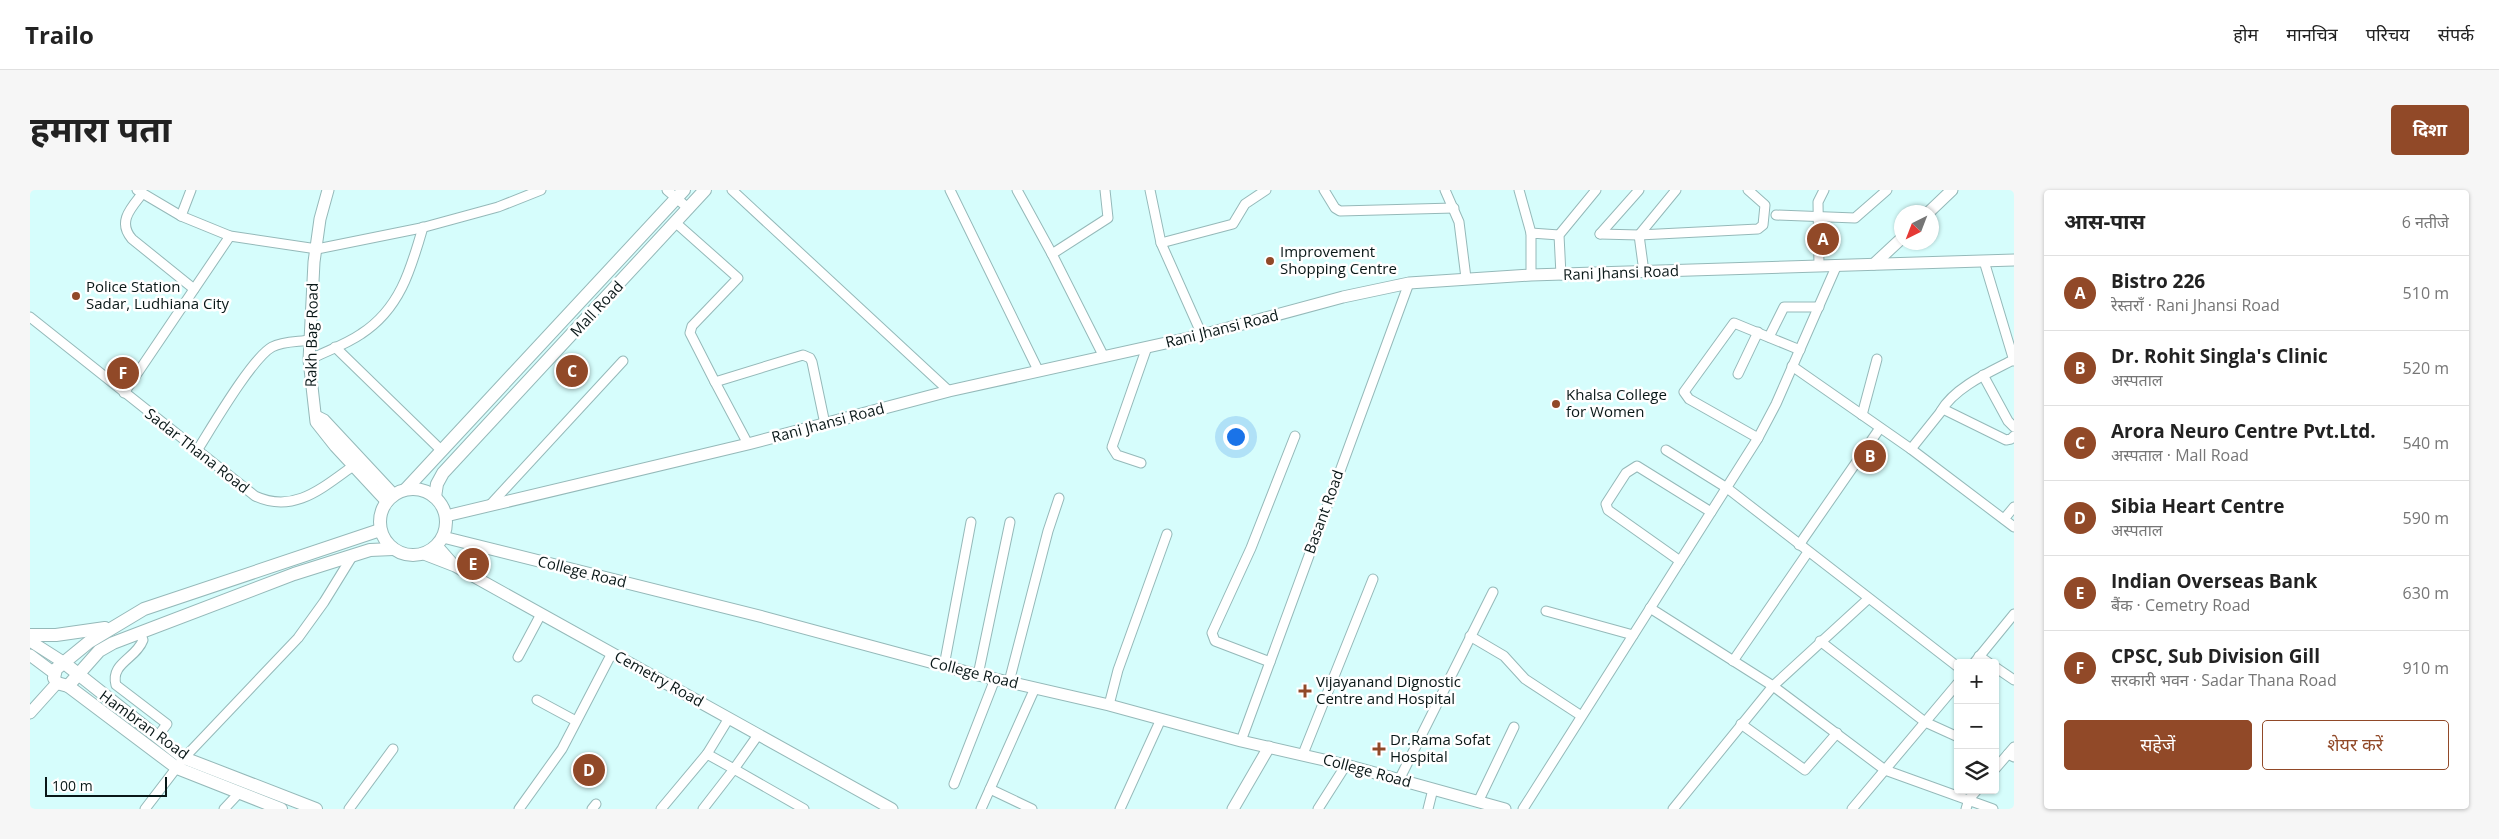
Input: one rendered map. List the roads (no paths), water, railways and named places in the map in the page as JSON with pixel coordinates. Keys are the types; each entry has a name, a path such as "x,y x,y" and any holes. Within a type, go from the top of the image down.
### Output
{"main road":[{"name":"Mall Road","path":"435,497 437,484 443,473 705,190"},
{"name":"Mall Road","path":"406,489 676,193"},
{"path":"406,489 426,492 435,497 442,505 446,516 446,527 440,542 424,554 408,555 393,549 385,541 380,530 380,519 390,498 406,489"},
{"path":"380,530 144,609 112,627 63,662 59,681 77,676 99,651 113,643 294,574 370,550 393,549"},
{"path":"30,635 56,635 112,627"},
{"name":"Hambran Road","path":"63,662 77,676 157,737 180,763 316,809"},
{"name":"Hambran Road","path":"59,681 180,763 239,793 280,809"}],"street":[{"path":"181,216 191,190"},
{"name":"Rakh Bag Road","path":"328,190 320,219 314,262 309,360 310,382 318,427 353,466 390,498"},
{"path":"194,289 132,239 126,231 126,218 140,192 181,216 230,236 317,249 423,227 498,207 541,190"},
{"path":"732,190 949,391"},
{"path":"950,190 1038,370"},
{"path":"1016,190 1052,254 1104,357"},
{"path":"1052,254 1108,218 1105,190"},
{"path":"1150,190 1161,243 1202,335"},
{"path":"1161,243 1233,224 1245,204 1266,190"},
{"path":"1324,190 1335,208 1340,212 1454,208"},
{"path":"1445,190 1454,208 1462,234 1466,278"},
{"path":"1519,190 1531,233 1532,275"},
{"path":"1560,275 1559,235 1596,190"},
{"path":"1639,190 1600,234 1639,235 1758,229 1763,225 1765,205 1748,190"},
{"path":"1644,272 1639,235 1676,190"},
{"path":"1819,266 1818,198 1824,190"},
{"path":"1776,215 1855,218 1887,190"},
{"path":"1936,205 1952,190"},
{"path":"676,193 689,209"},
{"path":"676,223 738,278 692,326 690,333 748,444"},
{"path":"309,360 373,326 395,301 411,270 423,227"},
{"path":"1531,233 1559,235"},
{"path":"124,394 230,236"},
{"path":"1874,264 1894,245"},
{"name":"Rani Jhansi Road","path":"446,516 748,444 949,391 1202,335 1343,297 1409,283 1532,275 2014,260"},
{"path":"1911,449 1947,403 1983,375 2014,360 1984,261"},
{"path":"1523,809 1580,715 1758,438 1776,404 1836,266"},
{"name":"Basant Road","path":"1241,741 1409,283"},
{"path":"1770,337 1784,307 1819,307"},
{"name":"Sadar Thana Road","path":"30,317 124,394 198,449 255,496 267,502 282,504 303,498 353,466"},
{"path":"1758,438 1689,400 1684,392 1731,326 1738,324 1800,350"},
{"path":"1738,374 1758,332"},
{"path":"198,449 224,408 264,353 280,344 310,340"},
{"path":"335,347 442,451"},
{"path":"1141,463 1117,455 1112,447 1147,347"},
{"path":"715,382 803,355 806,356 812,362 825,424"},
{"path":"1862,415 1877,359"},
{"path":"491,504 623,360"},
{"path":"1792,366 1911,449 2014,527"},
{"path":"1983,375 2008,421 2014,428"},
{"path":"1942,411 1948,410 2006,440 2014,436"},
{"path":"316,416 324,420 390,498"},
{"path":"1798,545 1880,428"},
{"path":"1270,662 1216,641 1212,633 1251,548 1295,436"},
{"path":"1666,450 1727,488 1798,545 1954,664"},
{"path":"1680,561 1608,510 1606,504 1626,473 1637,466 1711,512"},
{"path":"1009,682 1048,531 1059,498"},
{"path":"2004,519 2014,507"},
{"path":"944,666 971,522"},
{"path":"978,675 1010,522"},
{"path":"1109,705 1118,670 1168,534"},
{"path":"440,542 455,566"},
{"name":"College Road","path":"440,542 763,617 978,675 1109,705 1241,741 1346,765 1505,809"},
{"path":"1733,661 1808,552"},
{"name":"Cemetry Road","path":"424,554 455,566 612,653 758,735 877,806 892,809"},
{"path":"145,809 180,763 298,638 324,602 352,555"},
{"path":"1303,754 1374,579"},
{"path":"1399,780 1493,592"},
{"path":"1673,809 1773,686 1820,640 1868,599"},
{"path":"1650,608 1773,686 1885,770 1993,809"},
{"path":"1546,611 1633,635"},
{"path":"518,657 541,614"},
{"path":"1976,659 2014,614"},
{"path":"140,633 143,640 140,647 119,666 114,672 114,677 116,685 167,724 157,737"},
{"path":"1470,636 1504,656 1525,679 1580,715"},
{"path":"1820,640 1925,722 1954,736"},
{"path":"30,641 63,662"},
{"path":"519,809 562,748 612,653"},
{"path":"30,655 59,681 30,713"},
{"path":"1999,670 2014,680"},
{"path":"954,784 995,679"},
{"path":"980,809 1035,688"},
{"path":"1852,809 1954,688"},
{"path":"538,700 576,721"},
{"path":"661,809 707,754 728,718"},
{"path":"1120,809 1161,719"},
{"path":"1741,724 1804,770 1837,733"},
{"path":"1478,802 1514,727"},
{"path":"703,809 758,735"},
{"path":"1233,809 1269,746"},
{"path":"349,809 393,748"},
{"path":"707,754 792,806 804,809"},
{"path":"1999,764 2007,754"},
{"path":"1318,809 1346,765"},
{"path":"990,789 1032,809"},
{"path":"1428,809 1433,789"},
{"path":"224,809 239,793"},
{"path":"1966,809 1969,799 1973,794"}],"place":[{"name":"Bistro 226","path":"1823,239"},
{"name":"Improvement Shopping Centre","path":"1270,261"},
{"name":"Police Station Sadar, Ludhiana City","path":"76,296"},
{"name":"Arora Neuro Centre Pvt.Ltd.","path":"572,371"},
{"name":"CPSC, Sub Division Gill","path":"123,373"},
{"name":"Khalsa College for Women","path":"1556,404"},
{"name":"Dr. Rohit Singla's Clinic","path":"1870,456"},
{"name":"Indian Overseas Bank","path":"473,564"},
{"name":"Vijayanand Dignostic Centre and Hospital","path":"1305,691"},
{"name":"Dr.Rama Sofat Hospital","path":"1379,749"},
{"name":"Sibia Heart Centre","path":"589,770"}]}
